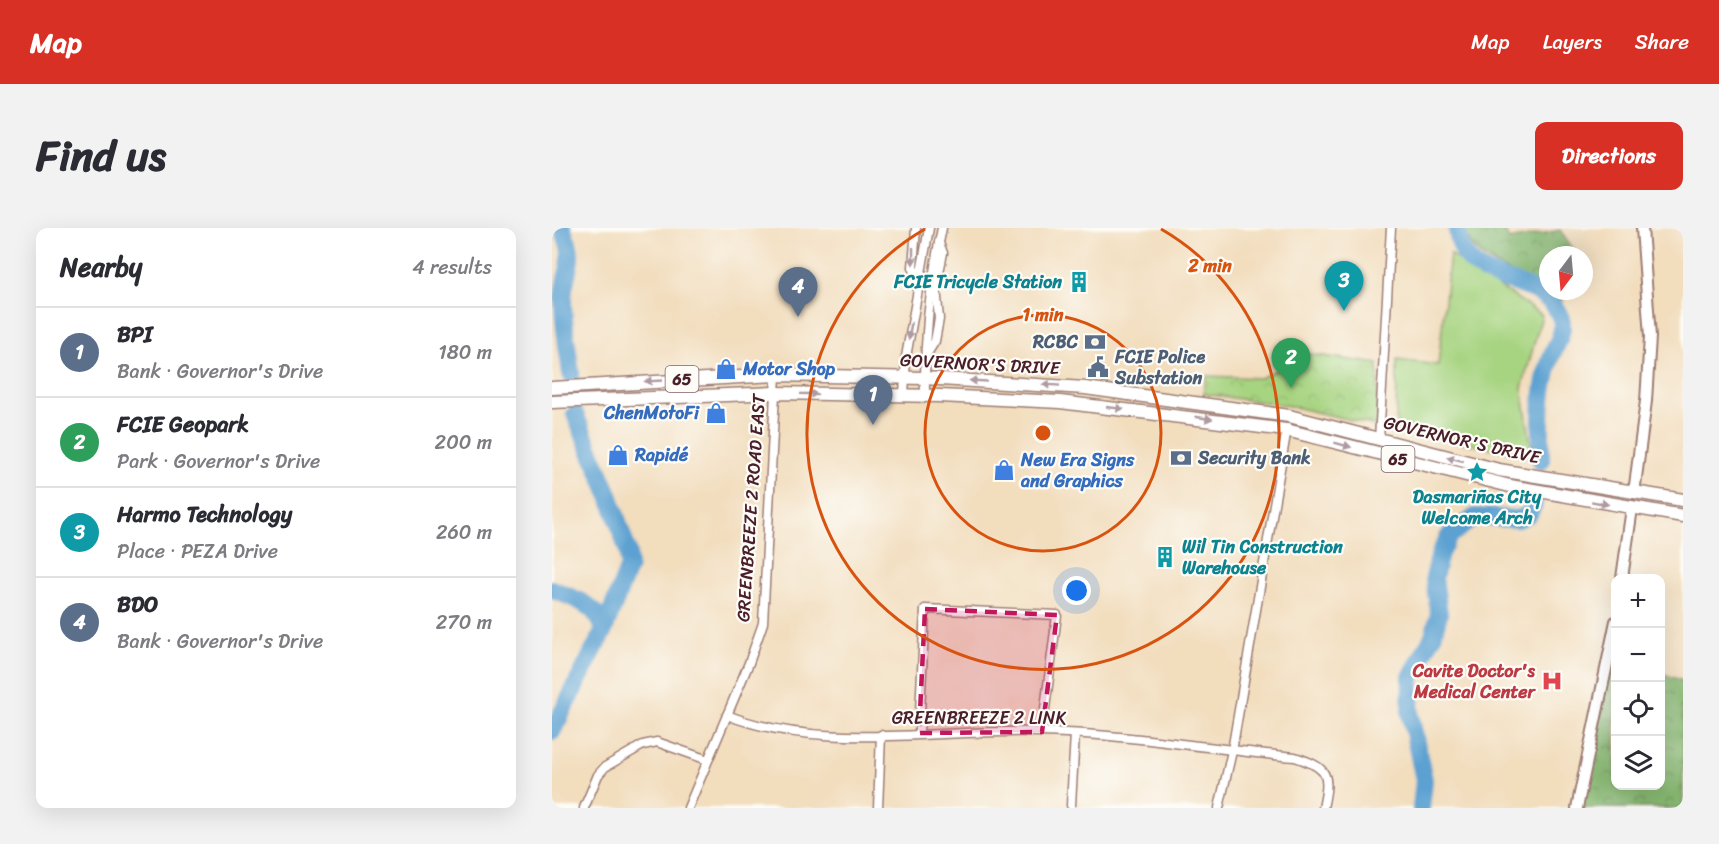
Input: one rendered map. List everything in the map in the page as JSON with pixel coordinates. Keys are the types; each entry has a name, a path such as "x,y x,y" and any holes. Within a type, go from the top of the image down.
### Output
{"main road":[{"name":"GOVERNOR'S DRIVE","path":"554,388 776,375 929,378 1119,391 1289,416 1512,472 1683,500"},
{"path":"929,378 929,396"},
{"name":"GOVERNOR'S DRIVE","path":"554,402 775,393 904,395 1060,402 1286,430 1510,486 1683,516"}],"street":[{"path":"916,228 913,267 919,284"},
{"path":"904,395 906,357 929,228"},
{"path":"929,378 925,357 935,341 939,319 936,287 943,253 939,243 942,228"},
{"path":"1379,440 1391,228"},
{"path":"1634,493 1646,401 1650,338 1642,228"},
{"name":"GREENBREEZE 2 ROAD EAST","path":"688,808 763,623 776,375"},
{"path":"1219,808 1232,751 1289,416"},
{"path":"1623,574 1632,508"},
{"path":"919,733 925,609 1057,615 1042,732"},
{"path":"1577,808 1615,628"},
{"name":"GREENBREEZE 2 LINK","path":"727,715 751,724 786,732 881,735 1042,732 1295,757 1315,763 1325,773 1328,782 1323,808"},
{"path":"1071,805 1075,734"},
{"path":"878,808 881,735"},
{"path":"584,808 597,775 605,766 643,746 657,742 708,759"}],"highlighted area":[{"path":"925,609 1057,615 1042,732 919,733"}],"green space":[{"path":"1464,228 1504,228 1509,240 1560,230 1571,246 1539,246 1539,286 1493,264 1475,250"},
{"path":"1450,254 1542,315 1522,388 1533,457 1396,429 1397,360 1438,365"},
{"path":"1309,354 1378,364 1377,426 1290,406 1204,394 1206,376 1260,378"},
{"path":"1611,670 1611,790 1665,790 1665,674 1683,681 1683,808 1581,808"}],"waterway":[{"path":"562,228 570,257 563,300 571,374"},
{"path":"1457,228 1462,249 1472,263 1486,272 1535,291 1549,300 1559,314 1562,326 1560,338 1550,361 1544,385 1541,410 1541,461"},
{"path":"552,732 604,630 629,566 628,552 609,494 575,414"},
{"path":"1421,808 1424,780 1410,714 1411,677 1433,636 1439,614 1434,578 1440,553 1449,536 1475,517 1518,519 1529,514 1534,504"},
{"path":"552,589 590,608 596,614 604,630"}],"place":[{"name":"FCIE Tricycle Station","path":"1079,282"},
{"name":"Harmo Technology","path":"1344,311"},
{"name":"BDO","path":"798,317"},
{"name":"RCBC","path":"1095,342"},
{"name":"FCIE Police Substation","path":"1098,367"},
{"name":"Motor Shop","path":"726,369"},
{"name":"FCIE Geopark","path":"1291,388"},
{"name":"ChenMotoFi","path":"716,413"},
{"name":"BPI","path":"873,425"},
{"name":"Rapidé","path":"618,455"},
{"name":"Security Bank","path":"1181,458"},
{"name":"New Era Signs and Graphics","path":"1004,470"},
{"name":"Dasmariñas City Welcome Arch","path":"1477,472"},
{"name":"Wil Tin Construction Warehouse","path":"1165,557"},
{"name":"Cavite Doctor's Medical Center","path":"1552,681"}]}
